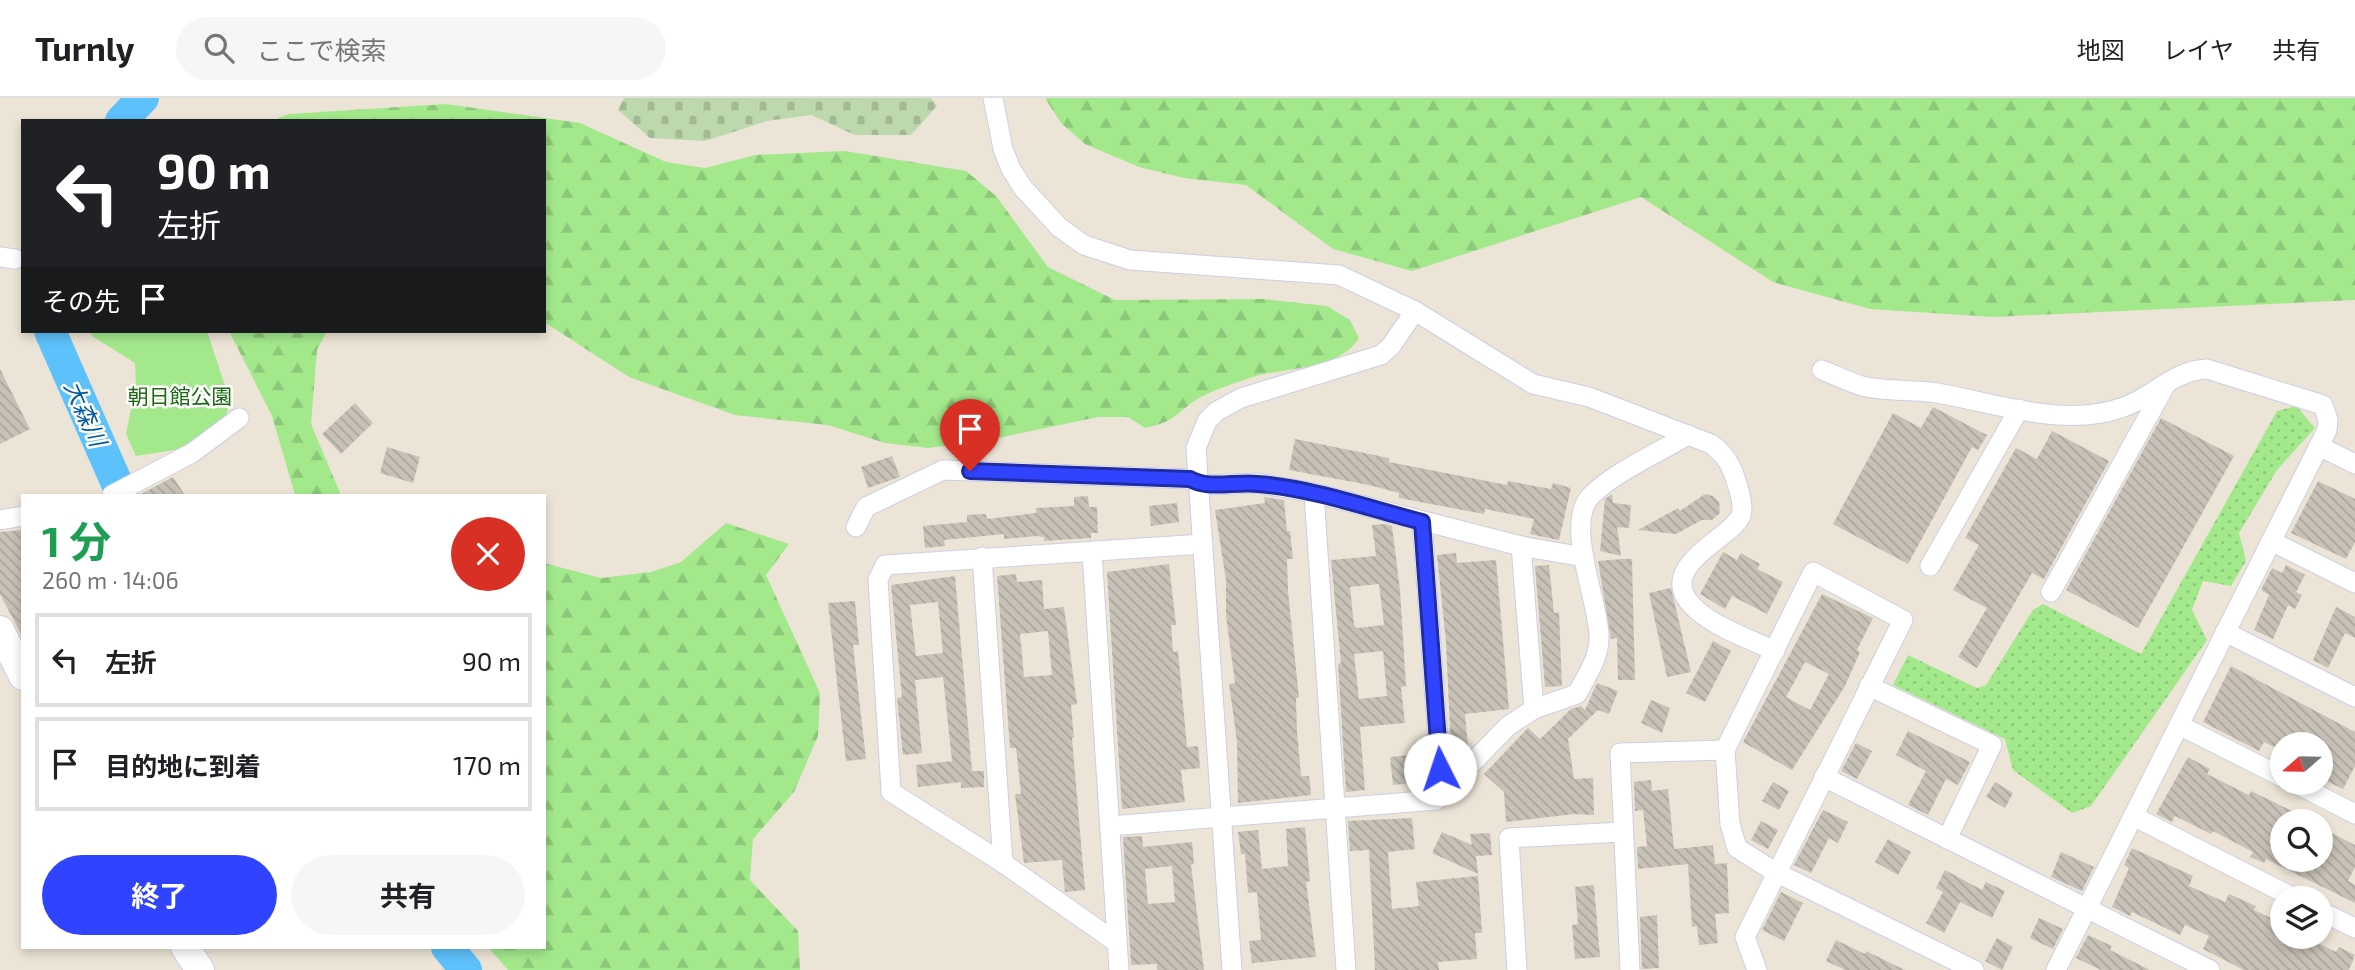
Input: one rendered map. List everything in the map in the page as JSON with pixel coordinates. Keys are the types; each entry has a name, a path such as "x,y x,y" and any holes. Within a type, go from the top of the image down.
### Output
{"main road":[{"path":"0,630 21,672"},
{"path":"186,949 200,970"}],"street":[{"path":"993,98 1003,149 1011,169 1023,188 1059,227 1084,245 1130,260 1339,275 1415,311 1533,384 1589,397 1699,437 1724,454 1734,474 1742,507 1740,518 1692,560 1684,578 1688,600 1714,622 1775,651"},
{"path":"1232,970 1201,485 1196,448 1207,421 1217,411 1241,398 1381,355 1391,346 1415,311"},
{"path":"1822,370 1862,386 1936,393 2020,410 2075,415 2121,408 2165,386 2188,369 2207,369 2323,405 2328,421 2319,446 2056,970"},
{"path":"2051,592 2165,386"},
{"path":"1930,566 2020,410"},
{"path":"114,494 192,453 239,418"},
{"path":"1110,826 1223,816 1336,811 1436,800 1508,726 1534,709 1577,694 1597,657 1599,634 1584,558 1581,524 1588,499 1613,480 1688,435"},
{"path":"2319,446 2355,464"},
{"path":"856,527 866,507 943,470 1190,479 1201,485 1258,484 1314,493 1521,546 1584,558"},
{"path":"1314,493 1346,970"},
{"path":"0,520 21,516"},
{"path":"1422,522 1440,769 1436,800"},
{"path":"2271,541 2355,583"},
{"path":"1116,942 1003,863 891,792 878,580 884,565 1203,544"},
{"path":"1521,546 1534,709"},
{"path":"1091,552 1119,970"},
{"path":"982,557 1003,863"},
{"path":"1757,970 1745,937 1775,872 1903,620 1813,572 1725,750 1730,824 1737,848 1775,872 1974,970"},
{"path":"2225,632 2355,697"},
{"path":"1869,686 1992,746 1947,839"},
{"path":"2179,725 2270,771"},
{"path":"1630,970 1620,753 1725,750"},
{"path":"1824,777 2210,970"},
{"path":"2318,795 2355,814"},
{"path":"2133,816 2270,886"},
{"path":"1517,970 1509,838 1622,832"},
{"path":"2333,917 2355,928"}],"green space":[{"path":"624,98 931,98 937,106 911,135 855,135 811,115 767,121 705,141 650,138 618,110"},
{"path":"1045,98 2355,98 2355,300 1994,317 1870,309 1773,282 1641,197 1412,271 1333,249 1246,185 1184,178 1139,167 1085,144 1061,123"},
{"path":"446,104 580,123 666,162 705,168 755,155 845,151 966,171 996,196 1048,267 1115,300 1263,299 1327,306 1350,320 1359,338 1339,356 1326,362 1256,376 1228,385 1201,397 1171,419 1145,428 1128,417 1098,417 988,440 928,448 885,443 828,425 735,415 629,377 546,323 546,119 276,119 289,114"},
{"name":"朝日館公園","path":"91,333 208,333 229,398 226,420 187,448 136,456 126,434 136,385 135,363"},
{"path":"230,333 326,333 317,350 311,424 341,494 295,494 272,416"},
{"path":"2296,406 2315,428 2277,470 2239,533 2246,561 2231,586 2203,581 2192,610 2207,640 2091,806 2072,813 2013,770 2005,739 1893,685 1908,655 1977,688 1986,685 2033,610 2043,604 2141,654 2277,411"},
{"path":"726,523 789,544 766,575 820,693 818,736 794,792 753,839 750,880 798,931 800,970 508,970 490,949 546,949 546,564 601,578 651,572 681,562"}],"building":[{"path":"0,369 30,429 0,444"},
{"path":"355,403 373,423 341,454 322,434"},
{"path":"1933,407 1987,435 1978,450 1972,447 1908,564 1833,524 1893,413 1921,428"},
{"path":"2161,418 2234,456 2138,628 2066,590"},
{"path":"2052,431 2109,461 2044,579 2032,573 1977,668 1958,657 1987,608 1953,590 1979,545 1965,538 2016,448 2037,459"},
{"path":"1295,439 1389,458 1389,462 1507,485 1508,481 1551,489 1553,483 1571,488 1559,540 1530,534 1534,519 1485,509 1484,514 1399,498 1399,493 1369,485 1289,470"},
{"path":"387,447 420,457 413,483 380,473"},
{"path":"892,456 900,477 868,488 861,467"},
{"path":"173,477 184,494 141,494"},
{"path":"2318,481 2355,499 2355,542 2346,559 2291,533"},
{"path":"1612,494 1613,503 1631,505 1629,528 1617,527 1621,556 1600,551 1605,499"},
{"path":"1705,494 1713,496 1719,502 1720,513 1712,520 1702,520 1676,534 1638,530 1678,508 1680,511"},
{"path":"1088,496 1089,507 1097,507 1098,533 1091,533 1091,538 1044,541 1044,537 1037,536 1004,539 1004,534 944,540 945,546 925,548 923,526 967,522 967,515 986,514 987,519 1036,513 1036,508 1074,506 1074,497"},
{"path":"1264,497 1284,500 1287,531 1290,531 1293,559 1287,559 1288,591 1299,698 1296,698 1297,731 1301,776 1309,776 1311,795 1238,803 1237,741 1229,684 1235,683 1226,616 1226,580 1215,510 1265,503"},
{"path":"1177,503 1179,522 1151,526 1149,506"},
{"path":"1372,525 1392,526 1400,590 1406,686 1401,687 1405,723 1360,727 1365,790 1346,792 1338,664 1341,663 1331,560 1376,556","holes":["1379,584 1384,625 1357,628 1354,625 1350,587","1383,651 1387,696 1359,699 1354,654"]},
{"path":"21,530 21,634 0,594 0,532"},
{"path":"1723,552 1737,560 1741,553 1760,564 1757,569 1783,582 1767,614 1732,596 1725,609 1700,594"},
{"path":"1456,553 1457,563 1496,560 1509,709 1465,714 1468,748 1451,750 1446,642 1437,555"},
{"path":"1632,559 1635,680 1618,680 1617,638 1611,639 1598,561"},
{"path":"1169,564 1176,625 1171,625 1173,652 1178,651 1187,747 1198,746 1200,768 1181,770 1185,802 1122,809 1107,572"},
{"path":"1549,565 1554,613 1559,612 1562,686 1545,687 1535,566"},
{"path":"2286,565 2305,575 2296,592 2302,595 2295,609 2288,605 2273,639 2254,630 2269,595 2261,590 2272,568 2282,573"},
{"path":"1016,574 1017,582 1042,580 1044,609 1064,607 1077,704 1071,705 1072,738 1085,890 1065,892 1062,860 1024,863 1015,794 1021,794 1016,748 1010,748 997,576","holes":["1048,631 1052,675 1024,677 1020,634"]},
{"path":"955,576 972,771 984,771 984,787 961,788 961,782 918,787 916,765 952,761 943,677 915,680 922,753 903,755 897,698 902,697 891,585","holes":["938,602 943,653 916,656 910,605"]},
{"path":"1671,588 1691,672 1667,677 1649,593"},
{"path":"1822,594 1873,618 1857,650 1860,652 1845,686 1792,770 1743,742","holes":["1805,662 1829,674 1810,710 1786,697"]},
{"path":"855,601 859,645 853,645 866,759 846,761 828,603"},
{"path":"2336,607 2355,617 2355,638 2345,633 2328,668 2313,660"},
{"path":"1713,641 1731,651 1705,702 1686,693"},
{"path":"2231,666 2355,732 2355,766 2343,789 2333,784 2333,732 2270,732 2270,745 2264,742 2259,751 2203,722"},
{"path":"1597,683 1618,691 1609,714 1598,710 1568,739 1574,779 1593,778 1594,815 1574,814 1506,822 1504,792 1484,774 1528,728 1540,739 1571,709 1581,706 1585,710"},
{"path":"1651,700 1670,708 1662,733 1641,723"},
{"path":"1908,731 1970,762 1958,785 1946,779 1928,815 1908,805 1926,771 1896,755"},
{"path":"1856,743 1872,751 1857,779 1841,771"},
{"path":"1410,755 1412,783 1393,785 1390,757"},
{"path":"2188,757 2210,769 2207,774 2249,795 2251,791 2288,809 2270,809 2270,861 2266,859 2264,863 2250,857 2253,852 2213,831 2211,834 2175,816 2172,822 2156,814"},
{"path":"1651,780 1652,791 1668,789 1674,849 1713,845 1715,864 1727,863 1729,913 1715,914 1718,943 1699,945 1697,926 1692,927 1688,864 1638,869 1637,847 1647,846 1643,810 1635,811 1634,782"},
{"path":"1773,782 1789,791 1779,810 1762,801"},
{"path":"1995,782 2013,793 2005,808 1986,797"},
{"path":"1823,810 1848,822 1838,843 1829,838 1811,873 1794,865"},
{"path":"1412,818 1415,849 1388,852 1392,909 1419,906 1416,882 1478,876 1482,933 1475,933 1477,959 1438,962 1439,970 1375,970 1369,850 1350,851 1348,821"},
{"path":"1761,821 1778,830 1768,849 1751,840"},
{"path":"1305,827 1310,881 1306,882 1316,957 1252,963 1249,941 1261,940 1257,892 1248,893 1245,854 1241,854 1238,832 1258,830 1262,869 1288,866 1286,829"},
{"path":"1442,832 1472,845 1470,834 1490,833 1492,855 1476,856 1478,874 1432,853"},
{"path":"2333,834 2355,845 2355,867 2348,881 2355,885 2355,903 2333,892 2333,886 2321,886 2292,872 2333,872"},
{"path":"1142,836 1143,847 1192,842 1194,864 1191,865 1204,970 1157,970 1157,964 1131,965 1123,837","holes":["1172,866 1175,902 1148,904 1145,869"]},
{"path":"1888,839 1911,852 1898,875 1875,862"},
{"path":"2132,848 2193,876 2189,886 2225,902 2229,894 2256,906 2254,910 2270,917 2270,949 2330,949 2336,952 2339,947 2355,955 2349,970 2244,970 2203,949 2209,936 2185,925 2180,935 2132,912 2130,916 2112,907 2129,868 2124,865"},
{"path":"2061,852 2094,867 2082,891 2051,877"},
{"path":"1945,870 1982,890 1986,882 2005,891 1992,918 1960,902 1944,933 1926,923 1943,892 1936,888"},
{"path":"1594,885 1600,957 1575,959 1572,925 1578,924 1575,887"},
{"path":"1781,892 1803,903 1784,941 1762,930"},
{"path":"1657,915 1659,968 1642,969 1640,917"},
{"path":"2039,918 2063,929 2053,949 2030,938"},
{"path":"2088,935 2112,946 2110,950 2150,970 2101,970 2076,958"},
{"path":"1997,938 2013,947 2002,970 1985,961"},
{"path":"1836,940 1905,970 1845,970 1826,961"}],"waterway":[{"name":"大森川","path":"123,119 143,98"},
{"name":"大森川","path":"51,333 122,494"},
{"name":"大森川","path":"449,949 466,970"}],"route":[{"path":"970,471 1190,479 1201,485 1258,484 1314,493 1422,522 1440,769"}]}
